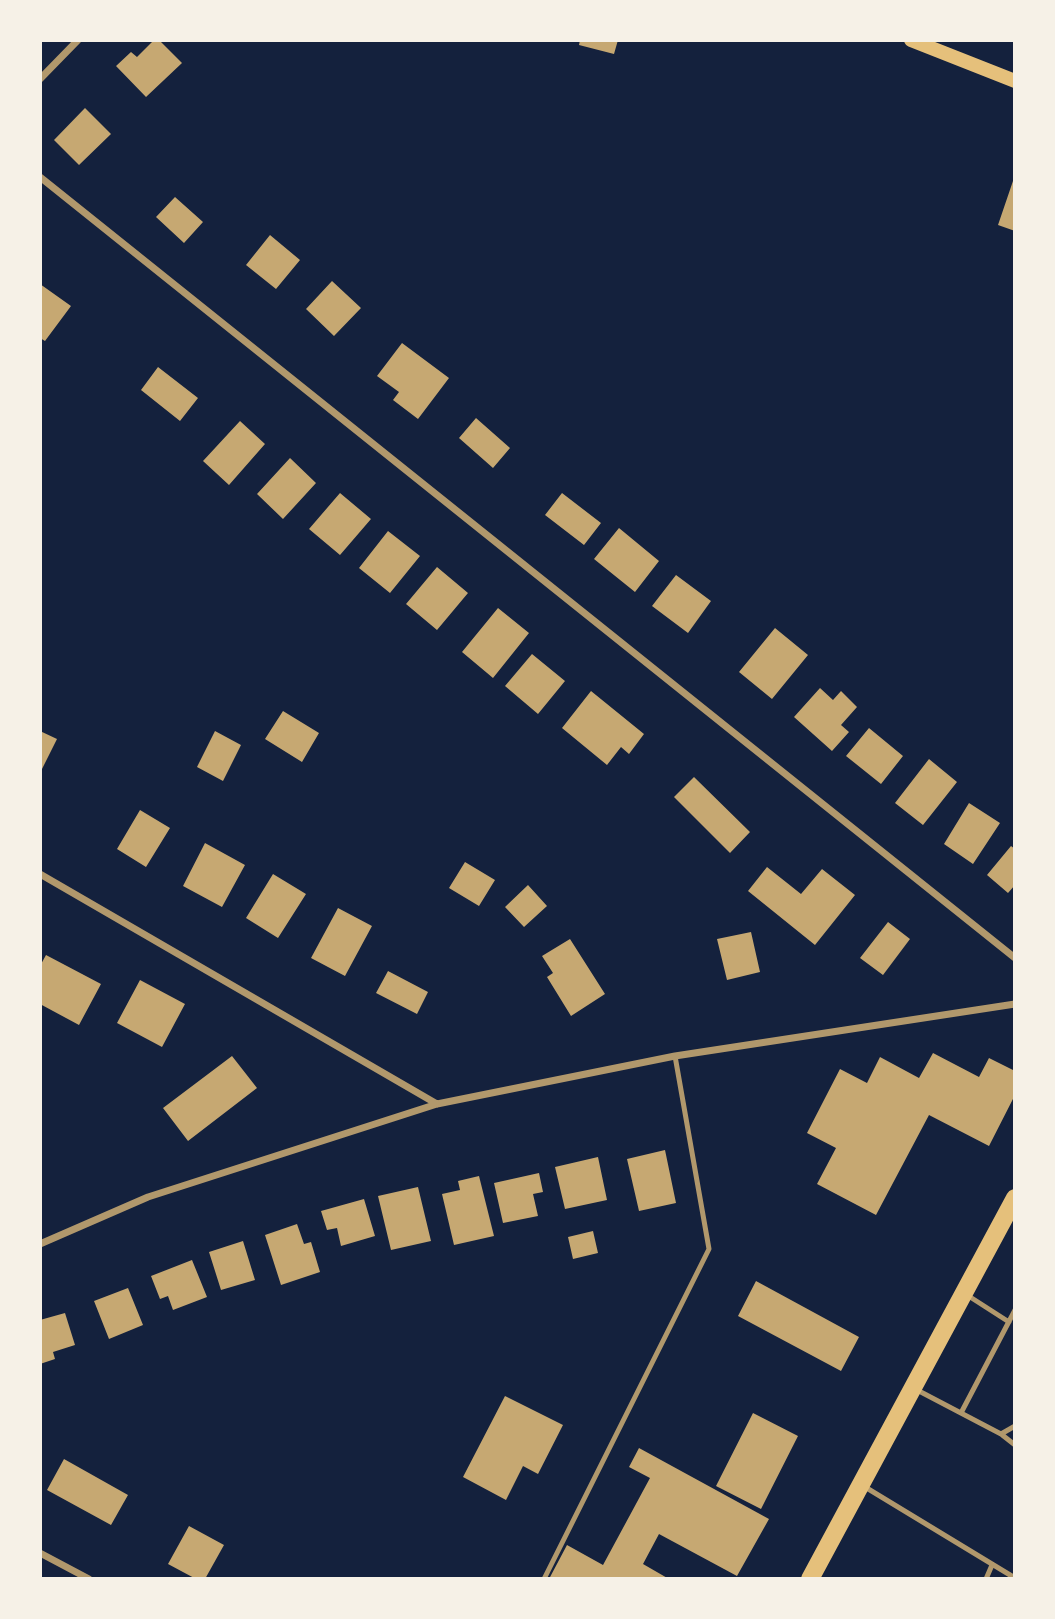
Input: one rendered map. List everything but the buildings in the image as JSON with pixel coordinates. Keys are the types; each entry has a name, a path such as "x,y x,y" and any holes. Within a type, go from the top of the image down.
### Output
{"main road":[{"path":"911,40 1015,81"},
{"path":"810,1579 1015,1198"}],"street":[{"path":"40,79 78,40"},
{"path":"40,177 1015,958"},
{"path":"40,874 437,1104"},
{"path":"40,1244 148,1197 437,1104 675,1056 1015,1004"},
{"path":"40,1553 89,1579"}],"lane":[{"path":"544,1579 709,1249 675,1056"},
{"path":"964,1293 1009,1322"},
{"path":"961,1413 1015,1310"},
{"path":"912,1388 1001,1434 1015,1445"},
{"path":"1001,1434 1015,1426"},
{"path":"860,1484 1015,1578"},
{"path":"986,1579 992,1566"}]}
